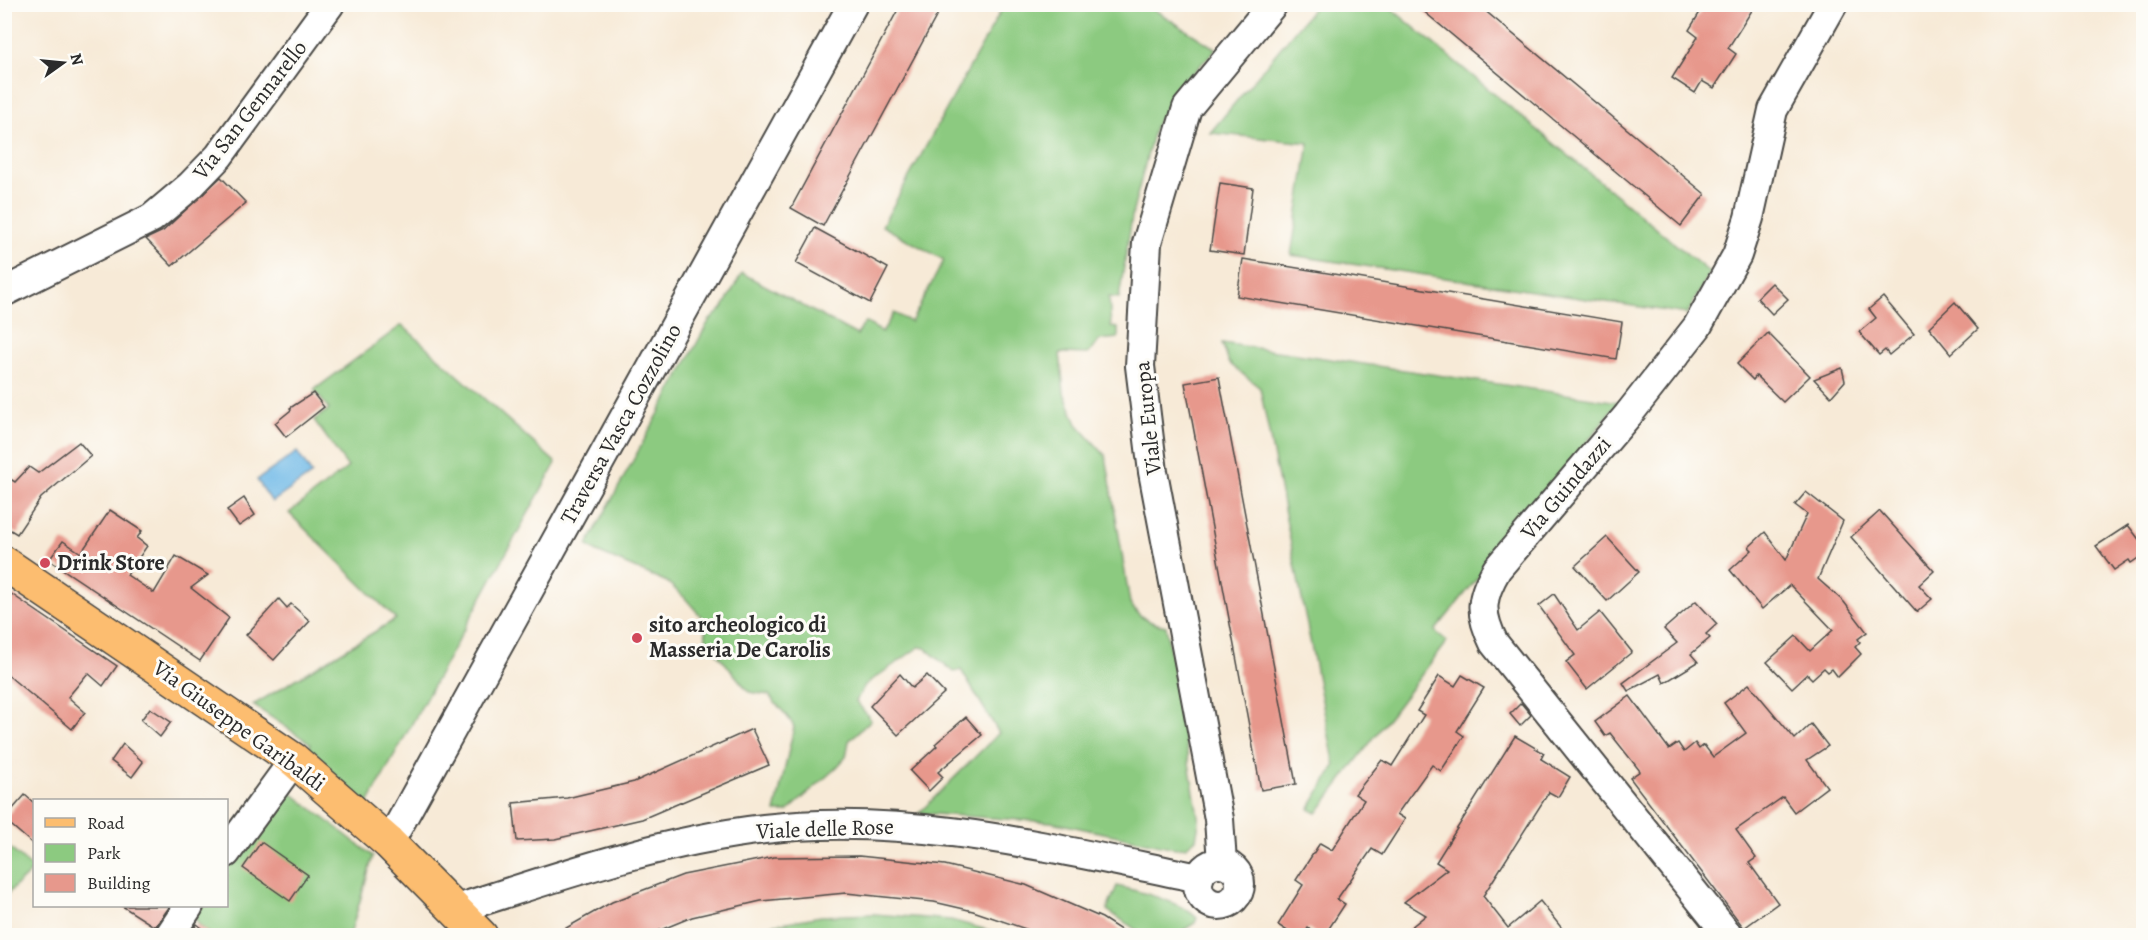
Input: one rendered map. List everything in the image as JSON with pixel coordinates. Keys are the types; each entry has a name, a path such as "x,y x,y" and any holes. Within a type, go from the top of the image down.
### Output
{"main road":[{"name":"Via Giuseppe Garibaldi","path":"4,563 294,760 389,843 457,909 481,936"}],"street":[{"name":"Via San Gennarello","path":"4,292 152,218 190,186 219,156 330,4"},
{"name":"Traversa Vasca Cozzolino","path":"389,843 853,4"},
{"name":"Viale Europa","path":"1210,870 1219,819 1153,472 1140,366 1147,243 1187,108 1273,4"},
{"name":"Via Guindazzi","path":"1729,936 1494,643 1485,625 1483,606 1487,586 1497,569 1628,415 1697,327 1737,255 1749,218 1773,110 1833,4"},
{"path":"228,850 294,760"},
{"name":"Viale delle Rose","path":"457,909 567,873 713,837 764,829 820,825 907,827 956,831 1210,870"},
{"path":"169,936 188,907"}],"green space":[{"path":"1004,5 1147,5 1216,49 1178,89 1155,126 1133,211 1119,298 1109,297 1111,327 1118,328 1118,338 1100,340 1088,354 1060,353 1064,393 1077,424 1106,456 1130,603 1145,619 1166,626 1199,822 1196,839 1186,847 1175,848 1051,822 919,813 999,733 961,670 954,672 925,648 919,647 865,685 856,701 871,720 849,741 846,757 787,812 775,812 794,727 789,718 769,695 749,692 706,640 705,621 667,582 597,552 587,545 709,321 722,309 742,273 857,335 865,322 882,332 894,313 911,322 944,260 882,226"},
{"path":"1316,5 1387,5 1710,273 1687,314 1291,255 1309,143 1210,133"},
{"path":"402,325 556,463 366,807 305,753 311,744 253,705 396,619 289,513 348,467 314,420 329,409 314,390"},
{"path":"1222,343 1619,402 1435,631 1447,641 1317,813 1309,809 1335,766 1260,388 1229,363"},
{"path":"284,787 373,856 350,935 212,935 200,926 193,916 199,907 228,907 228,867"},
{"path":"5,844 33,870 4,896"},
{"path":"1117,886 1160,898 1182,907 1197,918 1195,923 1182,931 1181,935 1144,935 1107,910"},
{"path":"874,914 951,920 1005,935 715,935 821,916"}],"water":[{"path":"297,452 312,474 272,502 257,480"}],"building":[{"path":"901,4 943,4 823,226 791,208"},
{"path":"1415,4 1477,4 1705,194 1681,226"},
{"path":"1705,4 1756,4 1728,48 1736,54 1714,88 1702,81 1695,93 1672,78 1698,37 1689,30"},
{"path":"221,177 246,203 172,266 146,239 163,231"},
{"path":"1220,183 1253,188 1244,255 1210,250"},
{"path":"815,228 888,268 870,303 796,263"},
{"path":"1243,259 1622,322 1616,359 1237,296"},
{"path":"1772,283 1788,299 1772,314 1757,298"},
{"path":"1883,297 1914,334 1889,355 1885,350 1879,355 1859,332 1876,318 1869,309"},
{"path":"1955,302 1978,329 1951,354 1929,327"},
{"path":"1768,333 1810,376 1783,402 1756,376 1753,380 1737,364"},
{"path":"1842,368 1845,381 1831,397 1814,379"},
{"path":"1219,377 1296,784 1261,790 1185,383"},
{"path":"313,393 324,407 286,437 275,423 291,410 290,408"},
{"path":"79,442 91,456 41,498 17,534 4,526 4,475 15,482 29,467 38,473"},
{"path":"1806,492 1843,521 1818,579 1844,602 1867,632 1858,639 1860,642 1855,647 1861,654 1838,677 1832,669 1828,672 1824,668 1812,679 1807,674 1792,688 1767,662 1796,636 1810,651 1833,630 1790,585 1762,609 1730,570 1752,550 1749,547 1765,532 1786,560 1807,514 1795,505"},
{"path":"244,498 255,515 239,526 227,510"},
{"path":"110,510 142,531 137,538 147,546 127,575 154,593 176,556 208,575 191,588 229,618 200,661 49,560 63,541 81,553"},
{"path":"1880,511 1934,571 1919,585 1932,599 1917,612 1851,537"},
{"path":"2128,525 2144,546 2144,554 2131,563 2129,560 2114,570 2096,546"},
{"path":"1607,537 1639,572 1607,601 1575,566"},
{"path":"4,589 117,666 103,686 88,673 68,697 85,712 72,729 4,672"},
{"path":"1554,594 1578,630 1600,612 1632,652 1587,689 1566,662 1575,655 1539,606"},
{"path":"279,599 287,608 291,604 310,621 274,660 246,635"},
{"path":"1696,601 1717,624 1706,634 1710,638 1691,654 1698,662 1664,683 1660,674 1628,691 1623,683 1677,643 1664,629"},
{"path":"900,674 912,688 927,675 944,693 898,735 870,706"},
{"path":"1462,675 1484,688 1457,731 1464,736 1441,771 1432,765 1397,814 1405,819 1382,855 1372,849 1337,899 1345,904 1324,936 1319,936 1308,928 1303,936 1295,936 1278,925 1303,885 1296,880 1320,843 1332,850 1364,800 1355,794 1382,760 1392,766 1424,715 1417,711 1439,676 1455,686"},
{"path":"1749,684 1795,739 1811,724 1828,746 1807,760 1827,787 1794,812 1783,797 1736,830 1756,858 1749,863 1778,903 1744,928 1630,778 1640,771 1610,733 1605,736 1595,722 1630,696 1669,749 1678,743 1684,752 1695,743 1699,749 1704,745 1713,757 1746,733 1724,703"},
{"path":"1521,703 1531,715 1520,726 1510,714"},
{"path":"150,708 171,722 160,737 141,720"},
{"path":"966,717 982,735 938,772 943,777 929,791 910,771 937,746 935,744"},
{"path":"752,729 769,765 642,819 555,839 517,841 513,803 567,798 634,782"},
{"path":"1515,736 1544,753 1541,759 1570,777 1558,797 1549,792 1483,896 1508,928 1540,901 1568,936 1400,936 1426,915 1404,902 1447,869 1436,862"},
{"path":"123,744 143,762 132,777 111,761"},
{"path":"25,795 33,802 33,844 4,819"},
{"path":"261,842 308,875 290,901 243,868"},
{"path":"859,856 945,865 1026,885 1102,918 1130,936 1046,936 973,911 934,902 846,893 761,901 692,917 646,936 552,936 612,902 683,875 774,857"},
{"path":"124,907 169,907 155,927"},
{"path":"197,924 212,936 189,936"}],"place":[{"name":"Drink Store","path":"45,563"},
{"name":"sito archeologico di Masseria De Carolis","path":"637,638"}]}
